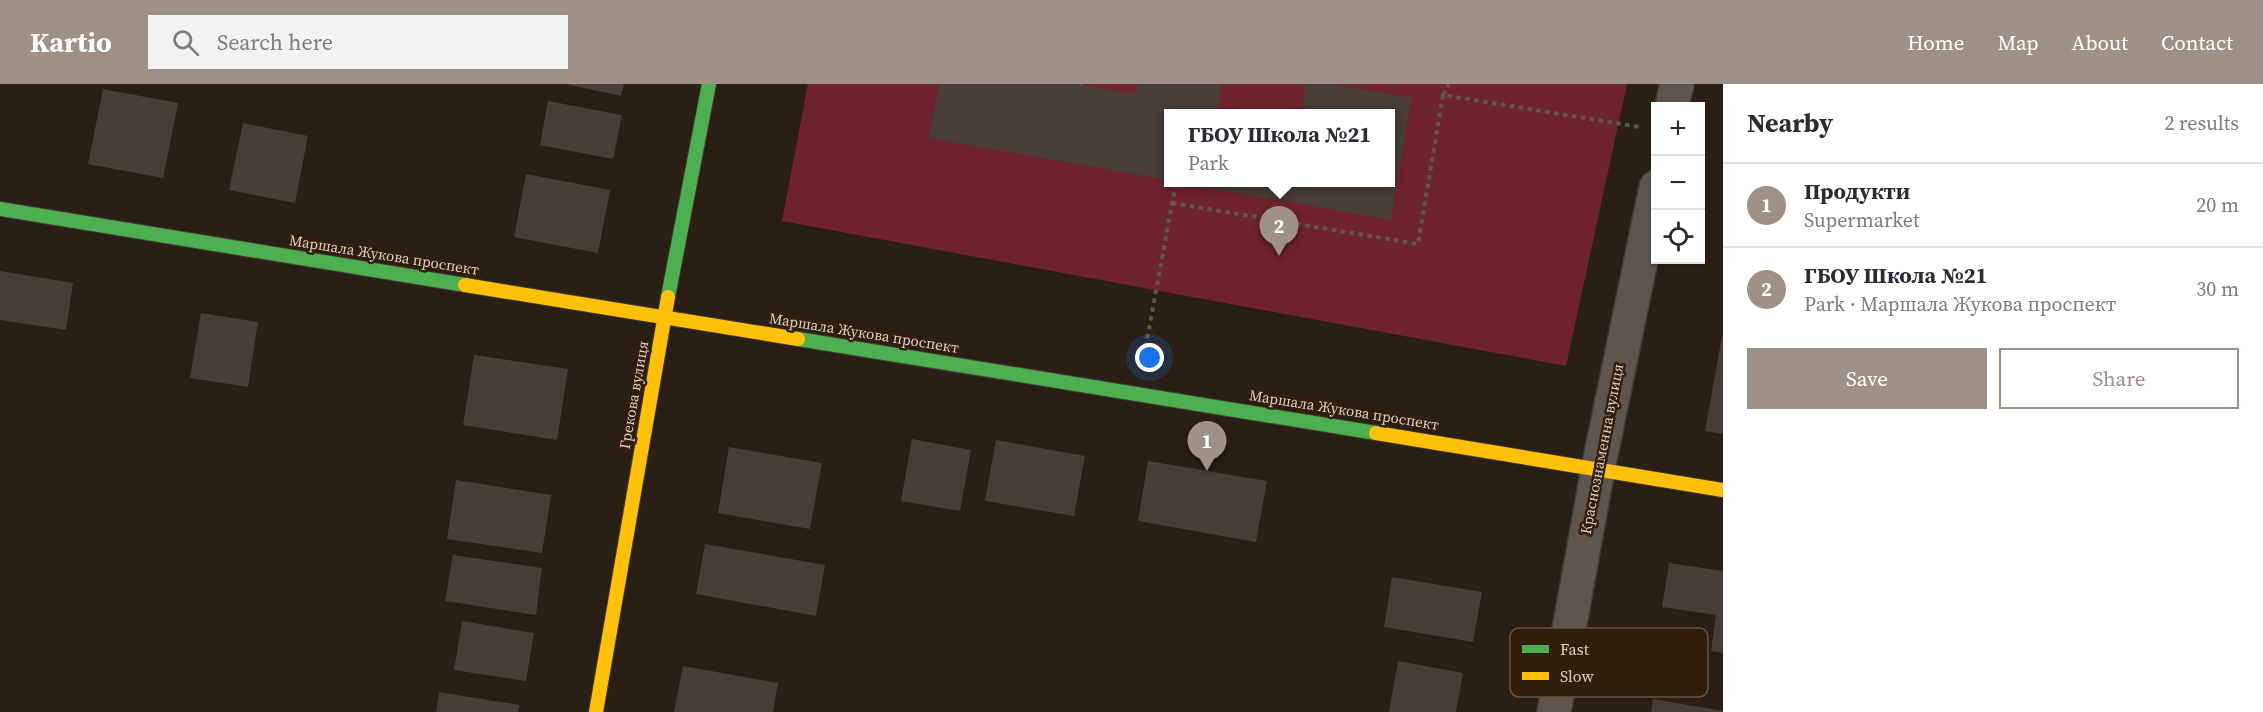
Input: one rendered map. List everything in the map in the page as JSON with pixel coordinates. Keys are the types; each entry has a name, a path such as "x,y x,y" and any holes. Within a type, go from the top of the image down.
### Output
{"street":[{"name":"Грекова вулиця","path":"596,712 664,318 709,84"},
{"path":"1673,102 1677,84"},
{"name":"Маршала Жукова проспект","path":"0,209 1723,490"},
{"name":"Краснознаменна вулиця","path":"1569,628 1598,469 1651,210"},
{"name":"Краснознаменна вулиця","path":"1554,712 1557,697"}],"path":[{"path":"1173,203 1418,244 1443,95 1449,84"},
{"path":"1443,95 1646,129"},
{"path":"1137,393 1175,187"}],"shaded area":[{"path":"808,84 1627,84 1566,366 782,221"}],"building":[{"path":"565,84 624,84 621,96"},
{"path":"939,84 1077,84 1136,94 1138,84 1222,84 1218,108 1222,109 1164,109 1164,179 929,138"},
{"path":"1306,84 1333,84 1412,98 1391,220 1203,187 1395,187 1395,109 1302,109"},
{"path":"103,89 178,103 163,178 88,164"},
{"path":"548,101 622,115 613,159 540,145"},
{"path":"243,123 308,136 295,203 229,190"},
{"path":"526,174 610,190 598,253 514,237"},
{"path":"0,271 73,283 66,330 0,320"},
{"path":"201,313 258,322 248,387 190,378"},
{"path":"1723,336 1723,434 1705,431"},
{"path":"474,355 568,369 557,440 463,425"},
{"path":"912,439 971,450 960,511 901,501"},
{"path":"996,440 1085,456 1074,516 985,501"},
{"path":"729,447 822,463 810,529 718,513"},
{"path":"1148,461 1267,481 1256,542 1138,521"},
{"path":"456,480 551,495 542,553 447,539"},
{"path":"705,544 825,565 816,616 696,594"},
{"path":"453,555 542,568 536,615 445,601"},
{"path":"1669,563 1723,571 1723,653 1711,651 1716,615 1662,607"},
{"path":"1392,577 1482,592 1473,642 1384,627"},
{"path":"462,621 534,633 526,681 454,670"},
{"path":"1398,661 1463,673 1456,712 1389,712"},
{"path":"683,666 778,683 773,712 674,712"},
{"path":"439,692 520,705 518,712 436,712"},
{"path":"1653,699 1723,711 1723,712 1651,712"}],"traffic: fast":[{"path":"668,297 709,84"},
{"path":"0,209 465,285"},
{"path":"798,339 1376,433"}],"traffic: slow":[{"path":"465,285 798,339"},
{"path":"596,712 668,297"},
{"path":"1376,433 1723,490"}],"place":[{"name":"ГБОУ Школа №21","path":"1279,256"},
{"name":"Продукти","path":"1207,471"}]}
